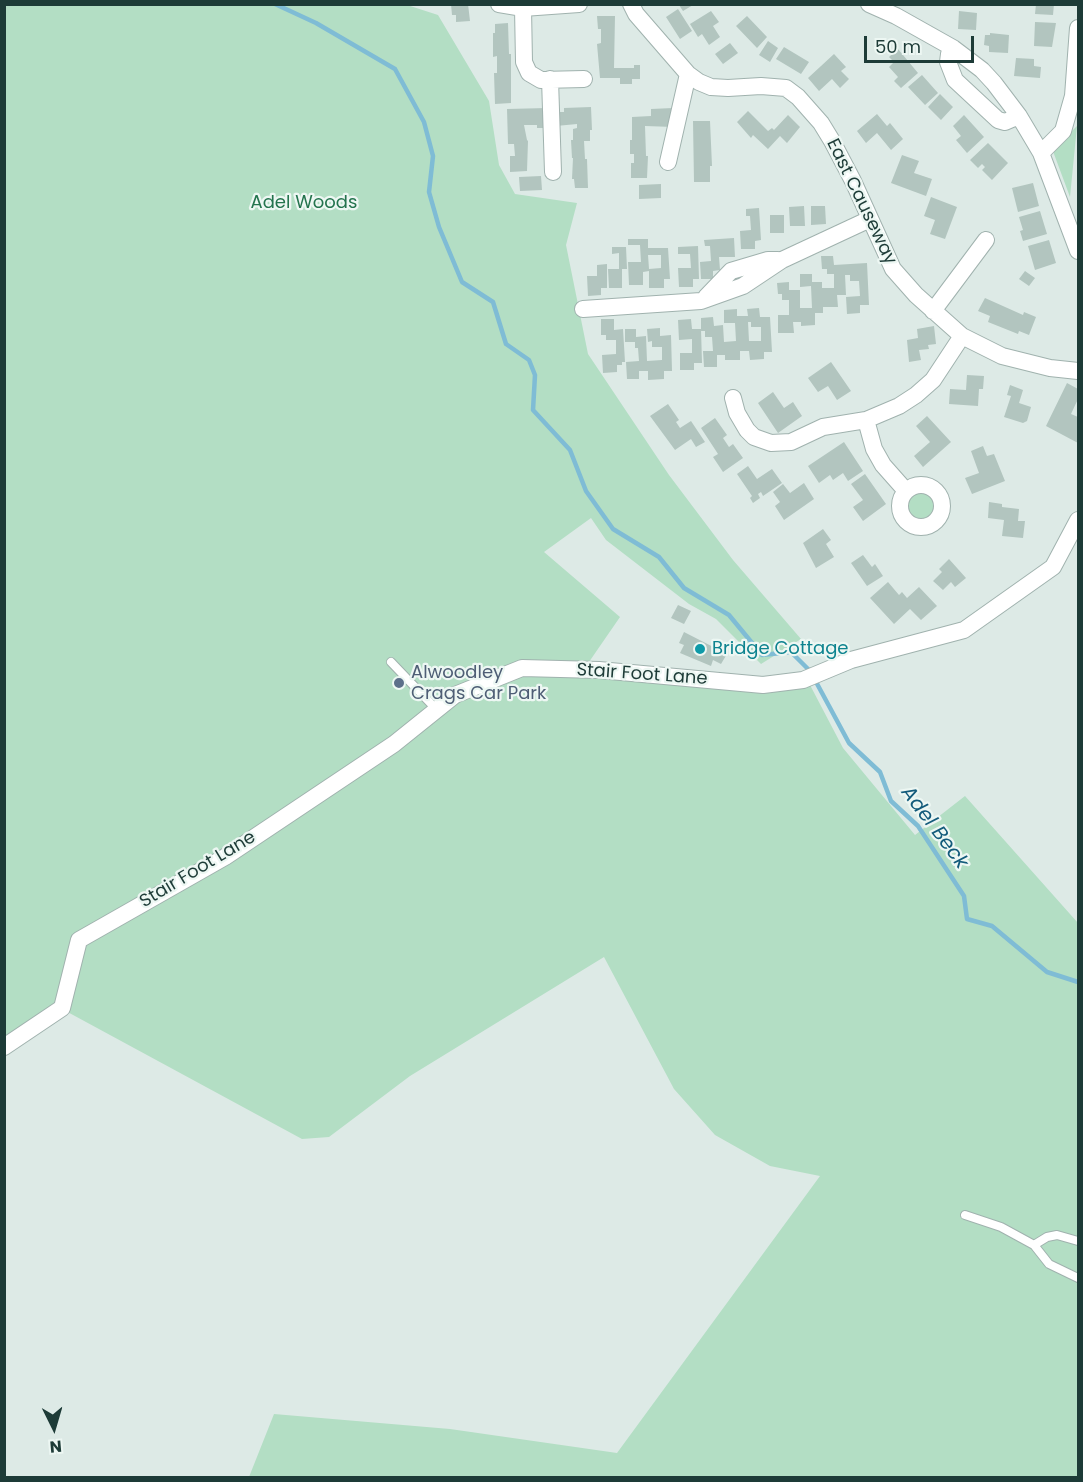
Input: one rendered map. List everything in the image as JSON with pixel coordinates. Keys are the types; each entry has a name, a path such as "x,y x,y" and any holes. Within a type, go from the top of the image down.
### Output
{"street":[{"path":"500,4 523,8 579,4"},
{"name":"East Causeway","path":"631,4 636,14 688,74 699,82 711,87 786,88 798,97 821,123 832,141 892,269 933,311 962,336 1002,356 1050,368 1078,371"},
{"path":"870,4 953,48 982,70 994,83 1019,116 1041,153 1078,251"},
{"path":"523,8 524,62 529,73 540,80 584,79"},
{"path":"1041,153 1063,131 1073,96 1078,28"},
{"path":"953,48 948,62 955,80 998,120 1005,122 1019,116"},
{"path":"668,162 688,74"},
{"path":"550,79 553,172"},
{"path":"583,309 701,301 743,286 782,260 870,219"},
{"path":"933,311 986,240"},
{"path":"733,398 737,413 754,437 771,443 791,442 823,427 866,420 916,395 933,380 962,336"},
{"path":"866,420 874,449 906,491"},
{"name":"Stair Foot Lane","path":"4,1047 62,1008 79,940 225,857 394,744 455,696 522,668 599,670 763,685 803,680 851,660 964,630 1053,567 1078,520"}],"lane":[{"path":"391,662 436,709"},
{"path":"965,1215 1001,1227 1034,1245 1049,1264 1078,1278"},
{"path":"1034,1245 1047,1237 1057,1235 1078,1241"}],"green space":[{"name":"Adel Woods","path":"404,4 438,15 489,101 499,165 515,194 577,203 566,245 588,354 669,475 733,560 801,639 761,664 716,619 689,604 606,540 591,518 544,552 620,617 580,675 810,685 843,748 915,835 965,796 1078,923 1078,1477 249,1477 274,1414 450,1429 617,1453 820,1176 770,1166 715,1135 674,1089 604,957 410,1076 329,1137 302,1139 62,1009 5,1047 5,5"},
{"path":"1077,126 1070,197 1054,149"},
{"path":"921,492 931,496 935,506 931,516 921,520 911,516 907,506 911,496"}],"building":[{"path":"451,4 468,4 470,21 456,22 456,15 452,15"},
{"path":"1036,4 1054,4 1053,15 1035,14"},
{"path":"679,5 693,5 683,11"},
{"path":"678,9 692,31 680,39 666,17"},
{"path":"711,11 719,22 713,26 720,37 709,45 702,34 698,37 690,24"},
{"path":"959,11 977,13 976,30 958,29"},
{"path":"597,16 615,16 614,68 634,68 634,65 640,65 640,79 632,79 632,84 620,84 620,78 600,78 597,44 601,43 601,29 598,29"},
{"path":"747,16 767,37 757,48 736,26"},
{"path":"1035,22 1056,23 1052,47 1034,46"},
{"path":"508,23 509,54 511,54 511,103 495,104 494,73 497,73 497,56 493,57 493,33 495,33 495,24"},
{"path":"990,33 1009,35 1008,53 989,52 989,46 984,45 985,35 990,35"},
{"path":"768,41 778,48 770,62 759,55"},
{"path":"730,43 738,53 723,64 715,54"},
{"path":"784,47 809,62 801,74 776,59"},
{"path":"898,49 918,73 901,88 894,81 898,77 889,67 894,62 889,57"},
{"path":"834,54 846,67 841,71 849,79 840,88 832,79 819,91 808,78"},
{"path":"1016,58 1034,59 1034,66 1041,67 1040,78 1014,76"},
{"path":"922,75 938,93 925,105 908,87"},
{"path":"940,94 953,107 941,120 928,107"},
{"path":"591,107 590,141 584,141 588,188 575,188 574,179 572,179 571,140 573,140 573,129 577,128 577,124 556,126 556,112 564,112 564,108"},
{"path":"547,108 547,128 524,125 528,141 527,171 510,172 510,156 515,156 514,144 508,144 507,109"},
{"path":"673,108 674,127 645,126 646,156 648,156 647,178 631,178 631,163 634,163 634,154 630,154 632,117 651,116 651,109"},
{"path":"748,111 768,131 772,128 774,130 788,115 800,127 787,143 780,136 768,149 753,135 751,138 737,122"},
{"path":"877,114 887,126 890,123 903,139 891,150 877,133 866,143 857,131"},
{"path":"964,115 984,137 967,153 956,140 961,136 953,126"},
{"path":"693,121 710,121 712,166 710,166 710,182 694,182"},
{"path":"988,143 1008,163 992,180 982,170 985,167 982,164 978,168 970,160"},
{"path":"902,155 919,161 914,173 932,179 926,196 891,183"},
{"path":"541,176 542,190 520,191 519,177"},
{"path":"1033,183 1039,206 1018,212 1012,188"},
{"path":"661,184 661,198 639,199 639,185"},
{"path":"931,197 957,207 945,239 930,234 935,220 924,216"},
{"path":"804,206 805,226 790,226 789,207"},
{"path":"811,206 825,206 826,224 811,225"},
{"path":"759,208 761,240 755,241 755,249 741,249 740,231 751,230 750,216 746,216 746,209"},
{"path":"1040,211 1047,234 1023,241 1020,231 1023,230 1019,217"},
{"path":"770,215 784,215 784,233 770,233"},
{"path":"734,238 735,257 719,257 720,270 713,271 713,279 701,279 700,262 711,261 710,246 705,246 704,240"},
{"path":"628,239 648,239 648,248 668,248 670,279 664,279 664,288 649,288 649,271 643,272 643,285 629,285 628,262 641,262 640,245 628,245","holes":["648,255 661,255 661,268 649,269"]},
{"path":"1049,240 1056,263 1035,270 1028,246"},
{"path":"698,246 699,279 693,279 693,287 679,287 678,268 691,268 690,254 678,254 678,247"},
{"path":"612,247 626,247 627,269 622,269 622,288 609,288 608,269 619,269 619,253 612,254"},
{"path":"821,256 833,256 834,265 867,263 869,305 860,305 860,313 847,314 846,297 860,296 859,281 850,281 850,275 845,275 846,295 837,295 838,307 823,307 823,313 815,313 815,325 801,326 801,322 793,322 794,333 778,333 778,315 789,315 789,300 782,300 782,294 778,294 777,283 789,282 789,290 800,290 800,308 812,308 811,286 800,287 800,274 812,274 812,282 822,282 822,288 834,288 834,274 827,274 827,269 822,269"},
{"path":"607,264 607,288 601,288 601,295 588,296 587,276 597,276 597,265"},
{"path":"1025,271 1035,278 1029,286 1019,279"},
{"path":"985,298 1023,315 1024,312 1036,317 1029,335 1019,331 1018,334 988,322 990,316 978,311"},
{"path":"759,308 760,317 770,317 772,352 764,352 764,359 750,360 749,351 740,351 740,360 725,360 725,355 717,355 717,367 704,367 703,351 713,351 712,337 705,337 705,331 701,331 701,318 713,317 714,326 723,325 724,342 736,341 735,323 724,323 724,310 737,309 737,316 748,316 747,309","holes":["748,322 751,322 751,327 761,327 761,341 749,341"]},
{"path":"601,319 614,319 614,330 623,329 625,362 617,365 617,372 603,373 602,355 616,354 616,340 606,340 606,335 601,335"},
{"path":"691,319 692,329 701,329 702,363 694,363 694,370 680,370 680,353 692,353 692,339 679,340 678,320"},
{"path":"934,326 936,344 928,345 929,349 919,350 921,360 909,362 907,340 918,338 917,329"},
{"path":"660,328 660,336 671,335 672,371 664,371 664,379 648,380 648,371 639,371 639,379 627,379 626,362 639,361 635,342 625,342 625,329 636,329 636,337 646,336 647,361 662,360 662,347 652,347 652,341 648,342 647,329"},
{"path":"831,362 851,391 837,400 828,386 818,392 808,378"},
{"path":"967,375 984,376 983,389 979,389 978,406 949,404 950,389 966,390"},
{"path":"1067,383 1078,389 1078,399 1071,414 1078,417 1078,443 1046,426"},
{"path":"1010,385 1023,390 1019,403 1031,407 1027,421 1023,423 1004,417 1011,396 1007,395"},
{"path":"773,392 784,408 793,402 802,416 778,433 758,403"},
{"path":"668,404 679,420 676,422 680,428 691,421 705,442 696,447 691,439 675,450 650,416"},
{"path":"927,416 951,442 923,467 914,456 930,442 916,426"},
{"path":"715,418 727,435 723,438 729,447 733,444 743,458 723,472 713,457 718,454 701,428"},
{"path":"844,442 863,471 848,481 843,473 833,480 830,475 819,483 808,466"},
{"path":"983,446 987,456 994,454 1005,481 972,494 965,478 979,473 971,451"},
{"path":"748,466 757,479 772,469 782,483 763,496 761,492 758,494 760,498 753,503 750,498 752,496 737,474"},
{"path":"865,474 886,504 863,521 853,507 863,500 851,484"},
{"path":"804,483 814,499 784,520 775,506 780,502 773,492 783,484 790,493"},
{"path":"989,502 1002,504 1002,507 1019,509 1018,521 1025,521 1023,538 1002,536 1004,520 988,518"},
{"path":"823,529 831,540 826,544 834,557 816,568 803,543"},
{"path":"863,555 872,567 875,564 883,576 867,586 851,563"},
{"path":"949,559 966,578 955,587 951,582 943,590 933,581 942,572 939,569"},
{"path":"888,582 899,595 902,592 907,598 919,587 937,606 921,620 910,609 894,624 870,598"},
{"path":"678,605 691,611 684,624 671,618"},
{"name":"Bridge Cottage","path":"684,632 727,654 721,664 713,660 711,666 680,653 684,645 679,643"}],"waterway":[{"name":"Adel Beck","path":"275,4 316,23 395,69 424,122 433,156 429,192 439,227 462,282 493,302 506,344 529,360 535,375 533,410 570,450 586,491 613,529 659,557 684,588 729,615 762,655 791,652 811,672"},
{"name":"Adel Beck","path":"815,680 849,743 880,772 891,801 918,826 964,896 967,919 992,926 1047,972 1078,982"}],"place":[{"name":"Bridge Cottage","path":"700,649"},
{"name":"Alwoodley Crags Car Park","path":"399,683"}]}
